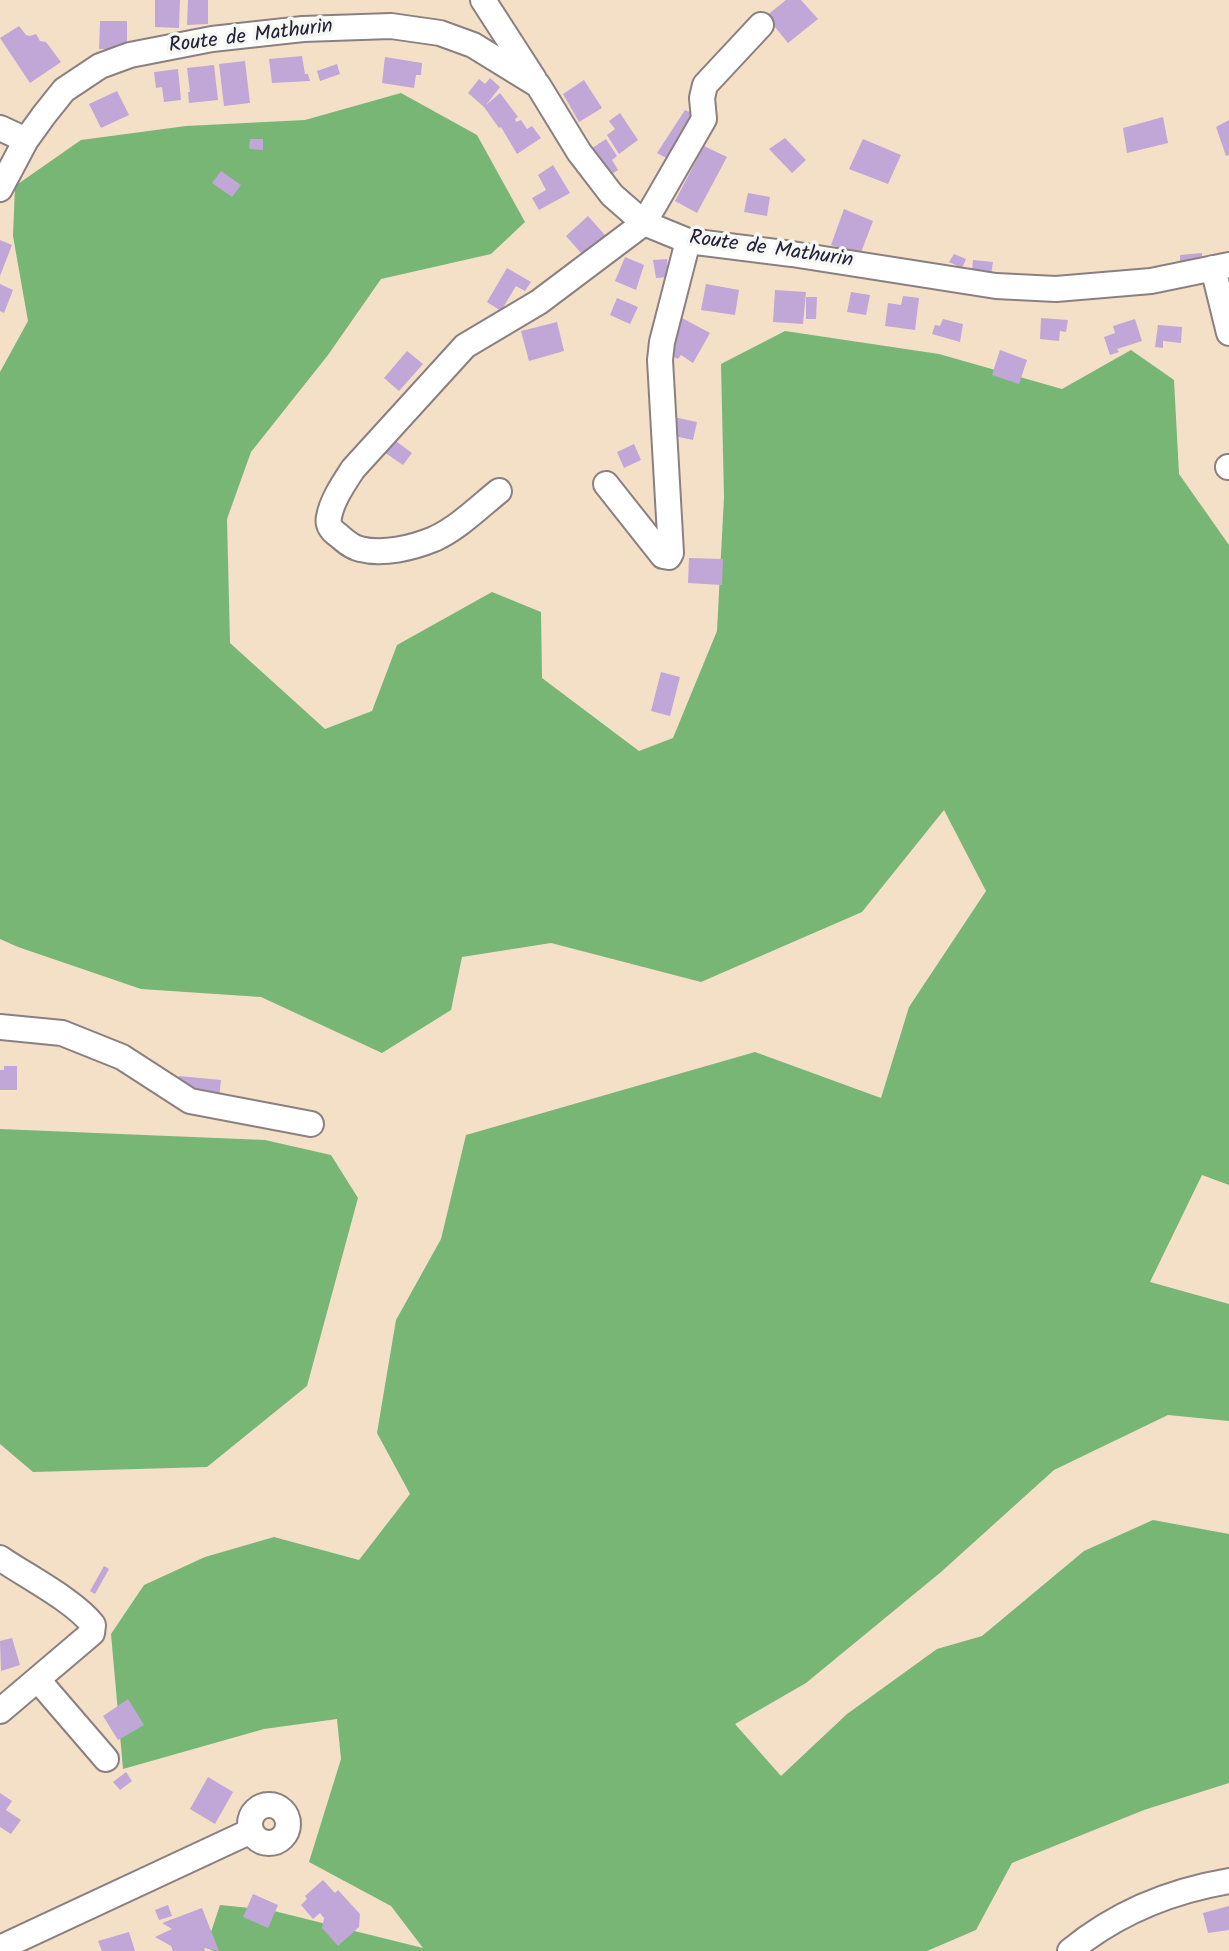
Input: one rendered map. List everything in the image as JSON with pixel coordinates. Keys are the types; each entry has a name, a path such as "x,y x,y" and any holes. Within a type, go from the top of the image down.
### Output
{"street":[{"path":"483,0 538,85"},
{"path":"499,492 447,532 431,540 398,549 358,549 329,526 328,518 353,469 455,356 477,338 539,302 644,223 704,119 702,98 705,85 761,25"},
{"name":"Route de Mathurin","path":"0,188 26,140 64,90 100,66 130,55 212,39 303,29 391,26 440,33 473,44 538,85 592,170 612,195 644,223 688,241 996,286 1056,289 1151,281 1221,267"},
{"path":"0,128 26,140"},
{"path":"606,484 663,556 669,557 671,553 660,360 662,342 688,241"},
{"path":"1221,267 1229,333"},
{"path":"0,1027 62,1032 122,1057 190,1101 311,1124"},
{"path":"0,1559 57,1595 88,1618 93,1625 92,1633 0,1711"},
{"path":"38,1679 106,1759"},
{"path":"0,1948 251,1830"},
{"path":"1070,1951 1095,1930 1144,1905 1184,1890 1229,1881"}],"green space":[{"path":"401,93 477,135 525,222 491,254 381,279 328,355 251,452 227,519 230,643 325,729 372,711 397,645 492,592 541,612 542,678 639,751 673,738 717,631 724,497 721,364 785,331 939,354 1062,389 1131,350 1174,380 1179,474 1229,545 1229,1185 1202,1175 1150,1282 1229,1304 1229,1421 1168,1415 1054,1470 941,1572 806,1683 735,1724 781,1776 847,1714 937,1649 982,1636 1084,1551 1153,1520 1229,1534 1229,1783 1144,1810 1012,1863 976,1930 927,1951 213,1951 206,1947 220,1905 270,1910 423,1948 391,1906 309,1862 341,1759 337,1719 264,1729 123,1769 111,1634 144,1585 205,1557 274,1537 359,1560 410,1494 377,1433 396,1320 441,1239 466,1135 755,1052 881,1098 909,1007 986,891 944,810 862,912 701,982 551,943 462,957 451,1010 382,1053 261,997 141,989 0,939 0,372 28,321 13,236 15,186 81,140 186,126 305,120"},
{"path":"0,1129 265,1140 331,1155 358,1198 307,1386 207,1467 33,1472 0,1444"}],"building":[{"path":"155,0 180,0 179,28 155,27"},
{"path":"188,0 208,0 208,24 187,25"},
{"path":"786,0 801,0 818,19 788,43 766,16"},
{"path":"100,21 127,21 127,49 99,49"},
{"path":"19,26 26,35 36,34 40,41 46,42 61,62 30,83 0,38"},
{"path":"302,56 305,74 308,74 310,81 272,83 269,59"},
{"path":"385,57 422,63 421,75 416,75 414,88 382,83"},
{"path":"245,61 250,103 224,106 219,64"},
{"path":"337,64 340,74 320,81 317,71"},
{"path":"214,65 218,100 189,103 187,68"},
{"path":"178,69 181,100 164,102 162,87 156,88 154,72"},
{"path":"490,78 500,87 486,105 500,93 518,117 516,122 521,120 527,129 532,126 541,138 517,154 501,127 499,128 484,107 468,93 479,79 485,84"},
{"path":"584,80 602,108 579,122 563,94"},
{"path":"117,91 129,115 101,128 89,104"},
{"path":"685,110 692,113 668,159 657,153"},
{"path":"620,113 638,140 619,154 607,135 615,129 609,121"},
{"path":"1163,117 1168,143 1127,153 1123,128"},
{"path":"1229,120 1229,155 1226,156 1216,127"},
{"path":"785,138 806,160 792,173 769,149"},
{"path":"250,139 263,139 263,150 249,149"},
{"path":"606,139 617,156 612,160 618,170 606,178 583,154"},
{"path":"863,139 901,155 888,184 849,169"},
{"path":"704,146 727,157 697,213 675,201"},
{"path":"553,165 570,193 539,210 532,198 546,190 538,175"},
{"path":"221,171 241,185 232,197 212,183"},
{"path":"748,193 770,197 767,216 744,212"},
{"path":"844,209 873,221 860,255 831,245"},
{"path":"588,216 612,243 589,262 566,236"},
{"path":"0,240 12,245 0,276"},
{"path":"1202,253 1202,262 1180,264 1180,255"},
{"path":"954,254 966,259 962,268 949,262"},
{"path":"625,257 644,265 636,290 615,281"},
{"path":"667,259 668,277 656,278 653,260"},
{"path":"973,260 993,262 991,275 972,272"},
{"path":"507,268 531,282 525,291 516,286 501,311 487,302"},
{"path":"0,284 13,290 4,313 0,311"},
{"path":"706,284 739,290 735,315 701,310"},
{"path":"775,290 806,292 803,324 773,322"},
{"path":"851,292 870,295 866,315 847,312"},
{"path":"903,296 919,298 915,330 885,326 888,303 901,305"},
{"path":"806,297 817,297 816,319 806,319"},
{"path":"617,298 638,307 630,324 610,315"},
{"path":"682,318 710,333 693,363 681,355 678,359 665,352"},
{"path":"1041,318 1068,320 1066,332 1060,331 1059,341 1040,339"},
{"path":"943,319 963,324 960,342 932,334 935,325 940,326"},
{"path":"1135,319 1142,341 1117,349 1119,352 1110,355 1104,337 1115,333 1113,326"},
{"path":"557,322 564,351 529,361 521,331"},
{"path":"1158,325 1182,327 1181,343 1163,341 1163,348 1155,347"},
{"path":"1000,350 1027,360 1019,384 992,375"},
{"path":"407,351 423,364 399,391 384,378"},
{"path":"669,416 697,422 693,440 665,434"},
{"path":"393,439 412,453 403,465 384,452"},
{"path":"634,444 641,460 624,468 617,452"},
{"path":"689,558 723,559 722,585 688,583"},
{"path":"661,672 680,677 670,716 651,711"},
{"path":"4,1066 17,1066 17,1090 0,1090 0,1070 4,1070"},
{"path":"179,1076 221,1080 219,1099 177,1094"},
{"path":"104,1566 109,1569 95,1594 90,1591"},
{"path":"12,1638 20,1665 1,1671 0,1641"},
{"path":"128,1699 144,1725 118,1740 103,1716"},
{"path":"126,1772 132,1781 120,1790 113,1782"},
{"path":"208,1777 233,1792 215,1824 190,1809"},
{"path":"0,1793 12,1801 6,1810 21,1820 11,1834 0,1827"},
{"path":"323,1880 335,1893 338,1890 360,1914 359,1927 338,1946 322,1928 324,1918 320,1913 313,1919 301,1905 307,1899 305,1896"},
{"path":"253,1894 278,1905 268,1928 243,1917"},
{"path":"168,1905 172,1916 159,1920 155,1910"},
{"path":"1229,1906 1229,1930 1208,1933 1203,1913"},
{"path":"202,1908 219,1951 204,1948 205,1951 173,1951 171,1946 155,1937 172,1929 162,1923"},
{"path":"129,1932 135,1951 102,1951 98,1941"}]}
